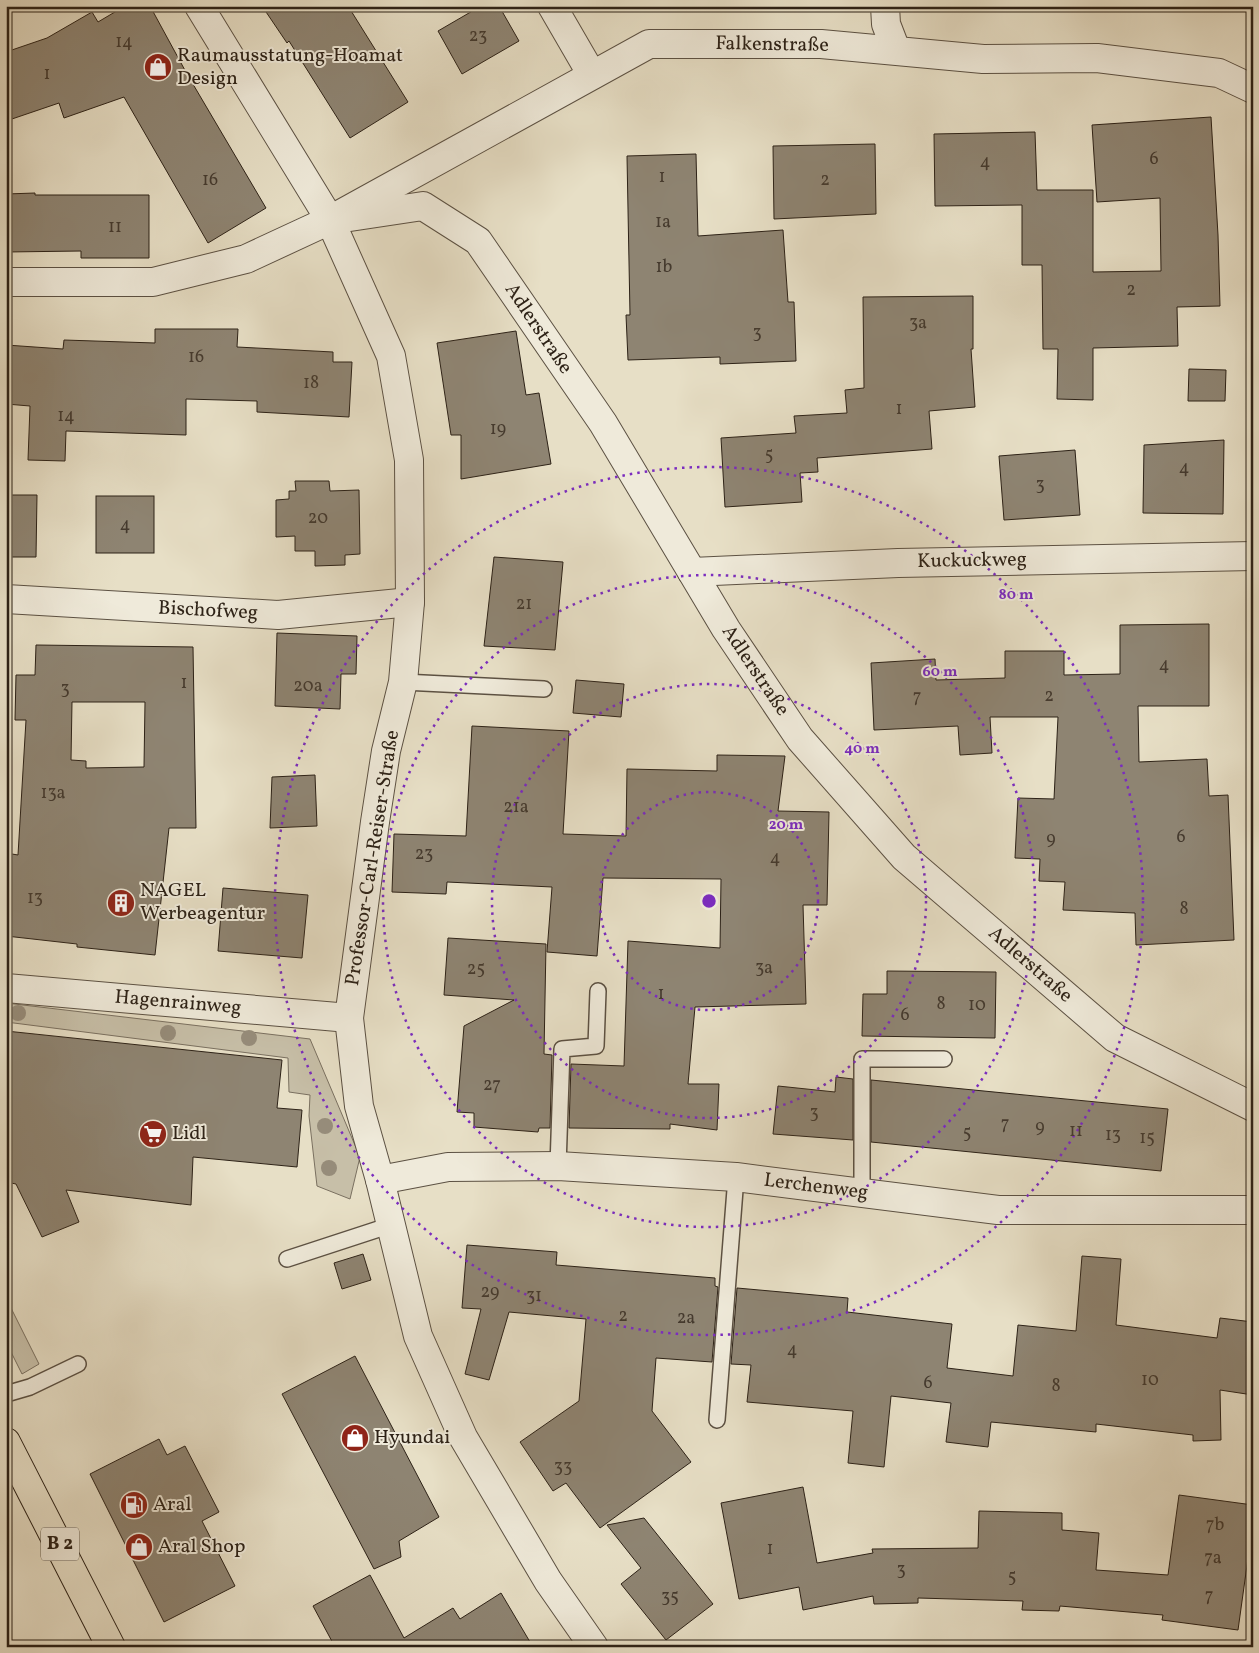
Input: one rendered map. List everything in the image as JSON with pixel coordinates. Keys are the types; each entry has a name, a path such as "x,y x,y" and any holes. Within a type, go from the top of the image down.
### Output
{"main road":[{"name":"B 2","path":"6,1442 111,1647"}],"street":[{"name":"Professor-Carl-Reiser-Straße","path":"199,6 330,220 391,356 409,460 410,602 403,682 386,751 349,1018 359,1106 380,1180 418,1336 463,1437 548,1581 594,1647"},
{"path":"552,6 592,75"},
{"path":"885,6 886,24 896,50"},
{"name":"Falkenstraße","path":"330,220 648,44 821,44 983,59 1097,58 1152,63 1219,73 1253,89"},
{"name":"Adlerstraße","path":"330,220 423,206 478,241 602,423 726,629 800,739 904,857 1115,1038 1253,1107"},
{"path":"6,282 153,282 246,259 330,220"},
{"name":"Kuckuckweg","path":"692,572 898,563 1253,556"},
{"name":"Bischofweg","path":"6,599 278,615 410,602"},
{"name":"Hagenrainweg","path":"6,988 349,1018"},
{"name":"Lerchenweg","path":"380,1180 448,1167 558,1166 736,1177 998,1210 1253,1210"}],"lane":[{"path":"403,682 544,689"},
{"path":"558,1166 562,1049 596,1046 598,991"},
{"path":"862,1192 862,1059 944,1059"},
{"path":"717,1420 736,1177"},
{"path":"287,1259 391,1225"},
{"path":"6,1394 30,1388 78,1364"}],"shaded area":[{"path":"6,1003 310,1039 360,1157 350,1199 317,1186 309,1116 310,1095 289,1092 288,1058 6,1022"},
{"path":"6,1298 39,1364 22,1374 6,1342"}],"building":[{"path":"125,6 150,6 187,74 266,208 208,243 124,97 64,118 59,103 6,121 6,52 47,38 92,12 98,22"},
{"path":"262,6 348,6 408,102 350,138 289,41 287,43"},
{"path":"481,6 499,6 519,41 462,74 438,31"},
{"path":"1211,117 1220,306 1177,307 1178,346 1093,348 1093,400 1057,399 1058,349 1043,349 1042,265 1022,265 1022,205 935,206 934,134 1035,132 1037,190 1093,190 1093,272 1161,271 1160,198 1097,202 1092,125"},
{"path":"875,144 876,214 774,219 773,146"},
{"path":"696,154 698,236 783,230 788,302 794,302 796,361 720,364 720,357 628,360 626,315 630,315 627,156"},
{"path":"35,193 35,195 149,195 149,258 81,258 81,251 6,252 6,194"},
{"path":"973,296 973,349 971,349 975,407 929,411 932,449 817,458 818,472 800,473 802,502 725,507 721,438 796,433 794,416 847,413 845,390 864,388 863,297"},
{"path":"155,329 238,329 237,347 333,352 333,362 352,362 349,417 257,412 257,401 186,399 186,435 66,431 65,461 28,460 30,406 6,404 6,345 63,349 64,340 155,343"},
{"path":"516,331 526,395 539,393 551,464 461,479 461,435 451,435 437,343"},
{"path":"1189,369 1226,370 1225,401 1188,401"},
{"path":"1224,440 1223,514 1143,513 1144,445"},
{"path":"1075,450 1080,515 1004,520 999,456"},
{"path":"295,481 329,481 330,491 359,490 360,554 345,555 345,565 315,566 315,551 295,551 295,536 276,537 276,500 289,499 289,491 296,491"},
{"path":"6,495 37,495 36,557 6,557"},
{"path":"96,496 154,496 154,553 96,553"},
{"path":"494,557 563,562 555,650 484,646"},
{"path":"1209,624 1209,706 1138,706 1139,762 1207,759 1209,796 1228,795 1234,940 1136,945 1135,913 1063,910 1065,882 1039,881 1040,859 1015,858 1018,798 1054,799 1058,717 990,717 992,753 960,755 958,726 874,730 871,663 935,659 936,680 1005,678 1005,651 1064,651 1064,675 1120,674 1120,625"},
{"path":"277,633 357,636 356,674 341,674 340,709 275,706"},
{"path":"36,645 193,647 196,828 169,828 155,955 77,947 77,944 6,936 6,853 18,855 26,720 15,720 16,675 35,675","holes":["72,702 145,702 144,767 86,768 86,761 71,760"]},
{"path":"576,680 624,684 621,717 573,713"},
{"path":"472,726 569,731 563,834 626,836 627,769 717,771 717,755 785,756 778,811 829,812 827,905 803,905 806,1004 695,1007 688,1084 719,1084 717,1130 670,1124 670,1129 569,1128 571,1064 624,1066 628,941 720,948 721,879 603,878 597,956 547,952 552,887 447,882 446,894 392,892 394,834 466,836"},
{"path":"315,775 317,826 270,828 272,777"},
{"path":"223,888 308,895 302,958 218,951"},
{"path":"448,938 546,944 544,1054 552,1055 550,1128 539,1128 538,1132 474,1127 474,1113 457,1112 464,1026 514,1000 444,995"},
{"path":"887,971 996,972 995,1038 862,1036 863,994 887,994"},
{"name":"Lidl","path":"6,1031 282,1060 277,1108 302,1110 297,1167 193,1157 191,1205 66,1190 79,1222 42,1237 16,1184 6,1182"},
{"path":"836,1077 853,1079 853,1140 773,1134 778,1086 835,1092"},
{"path":"871,1080 1168,1109 1161,1171 871,1142"},
{"path":"467,1245 557,1252 556,1265 715,1278 715,1286 718,1287 712,1362 656,1358 652,1411 691,1462 600,1528 566,1483 553,1491 520,1442 579,1401 586,1319 509,1312 489,1380 465,1374 481,1309 462,1308"},
{"path":"363,1254 371,1280 342,1289 334,1263"},
{"path":"1082,1256 1121,1259 1116,1325 1217,1338 1220,1318 1253,1322 1253,1395 1220,1390 1221,1440 1193,1441 1193,1435 1096,1424 1096,1432 991,1422 988,1447 946,1442 951,1403 891,1396 884,1467 848,1463 853,1411 747,1402 751,1365 731,1364 737,1288 848,1298 847,1312 952,1324 947,1368 1013,1376 1018,1325 1076,1331"},
{"path":"355,1356 439,1517 399,1541 401,1557 374,1569 282,1394"},
{"path":"159,1439 167,1455 185,1446 219,1512 202,1521 235,1586 164,1622 90,1474"},
{"path":"803,1487 817,1563 873,1553 872,1549 978,1548 979,1511 1062,1513 1062,1530 1099,1533 1096,1570 1168,1575 1179,1495 1253,1505 1253,1522 1238,1630 1162,1620 1163,1615 1060,1606 1059,1611 1022,1610 1023,1601 918,1598 918,1603 874,1604 873,1596 803,1610 799,1587 739,1599 721,1503"},
{"path":"644,1518 713,1604 666,1640 621,1584 641,1568 607,1525"},
{"path":"370,1575 404,1638 453,1608 460,1619 501,1593 533,1647 335,1647 313,1606"}],"place":[{"name":"Raumausstatung-Hoamat Design","path":"158,67"},
{"name":"NAGEL Werbeagentur","path":"121,903"},
{"name":"Lidl","path":"153,1134"},
{"name":"Hyundai","path":"355,1438"},
{"name":"Aral","path":"134,1505"},
{"name":"Aral Shop","path":"139,1547"}]}
